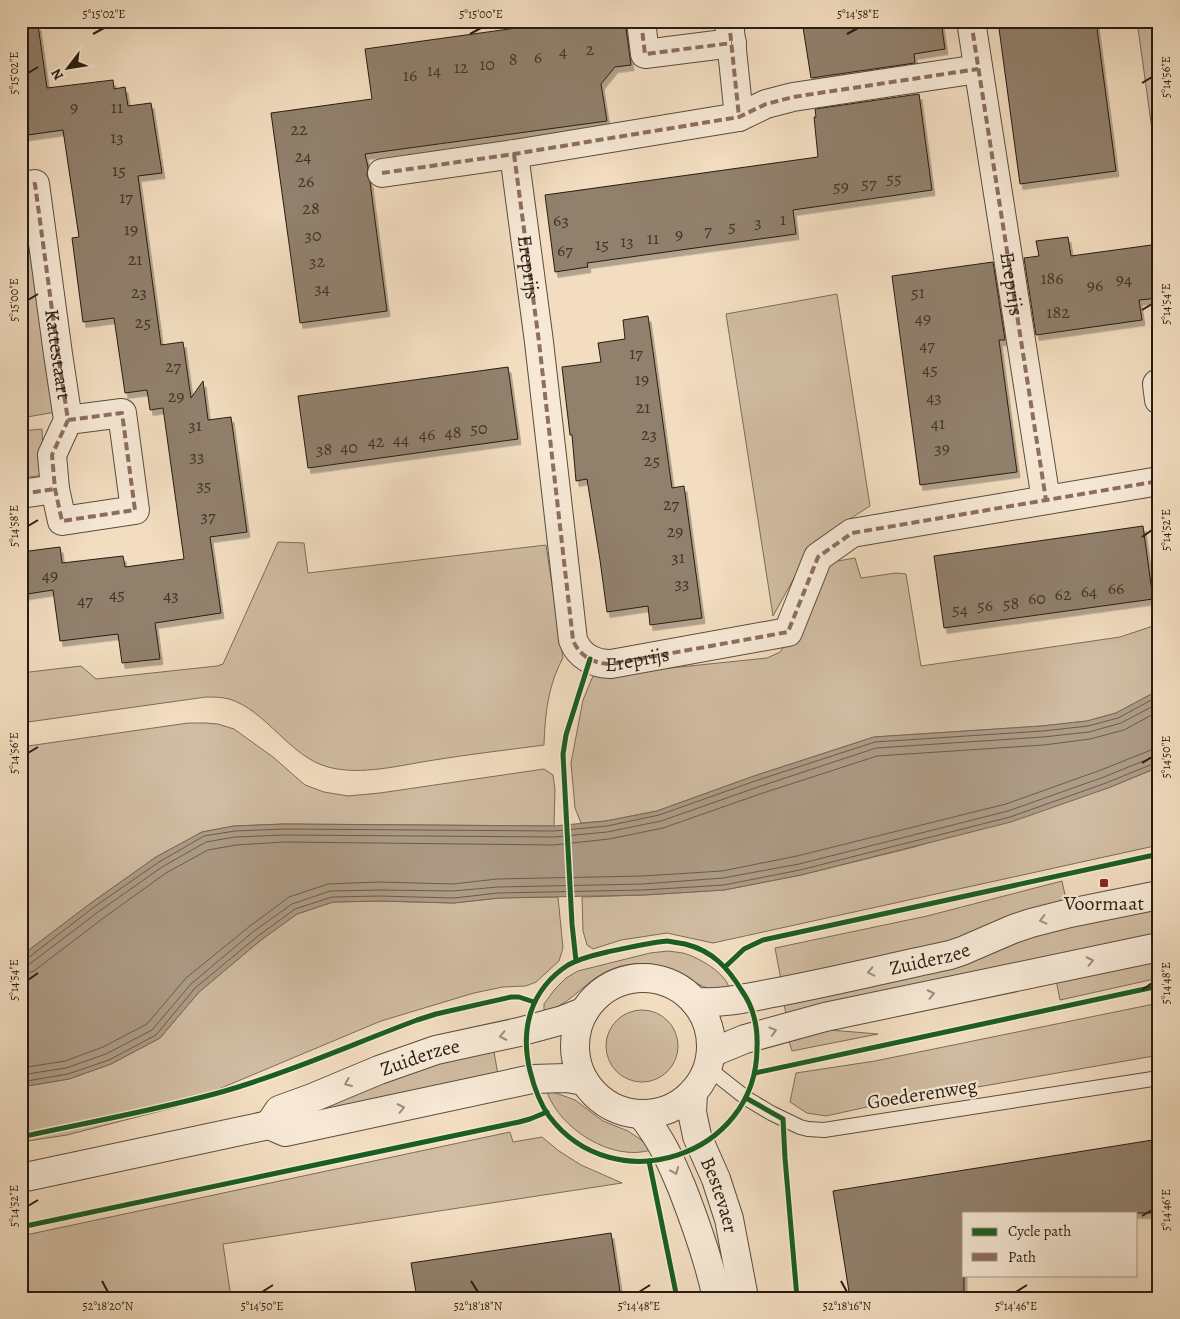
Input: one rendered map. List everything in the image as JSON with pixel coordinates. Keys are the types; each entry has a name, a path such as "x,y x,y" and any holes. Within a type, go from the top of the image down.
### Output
{"street":[{"path":"641,21 645,54 730,32 739,117"},
{"name":"Ereprijs","path":"971,21 1046,500"},
{"path":"382,173 514,154 739,117 766,104 793,97 978,69"},
{"name":"Ereprijs","path":"514,154 539,342 571,628 575,646 584,655 599,663 611,664 788,632 818,557 852,533 1159,481"},
{"name":"Kattestaart","path":"21,186 35,184 68,420 52,455 55,489 62,521 135,510 122,413 68,420"},
{"path":"21,494 55,489"},
{"name":"Zuiderzee","path":"695,1002 711,1003 738,1000 798,989 950,954 976,946 1031,923 1159,895"},
{"name":"Zuiderzee","path":"709,1061 745,1039 825,1017 1159,947"},
{"path":"646,977 664,981 681,990 695,1002 702,1011 710,1032 709,1061 699,1085 678,1105 651,1114 619,1110 599,1099 584,1082 576,1059 575,1035 578,1023 583,1012 595,997 610,986 627,979 646,977"},
{"name":"Zuiderzee","path":"269,1126 278,1110 379,1070 436,1050 519,1032 563,1020 583,1012"},
{"name":"Zuiderzee","path":"21,1178 269,1126 285,1132 532,1079 567,1078 584,1082"},
{"name":"Bestevaer","path":"693,1092 692,1112 697,1136 716,1180 729,1219 744,1298"},
{"name":"Bestevaer","path":"641,1114 664,1147 674,1170 700,1234 717,1298"}],"lane":[{"name":"Goederenweg","path":"709,1061 746,1098 800,1127 816,1130 1159,1078"}],"shaded area":[{"path":"1137,21 1159,21 1159,180"},
{"path":"21,200 29,200 56,412 21,418"},
{"path":"837,294 870,506 814,542 773,616 726,314"},
{"path":"42,429 44,475 21,478 21,431"},
{"path":"278,542 304,543 308,573 546,545 563,658 548,700 544,745 381,769 341,769 314,762 302,754 255,713 229,699 215,697 21,723 21,673 81,666 96,679 223,664"},
{"path":"855,558 861,578 896,573 906,574 921,666 1120,637 1159,624 1159,690 1116,713 1087,721 1042,726 874,737 754,776 657,811 606,821 581,823 575,808 571,763 583,700 593,676 767,658 780,652 786,644 820,564"},
{"path":"188,723 218,724 234,729 273,757 305,785 324,792 348,796 544,769 553,775 555,789 554,826 284,824 234,826 202,832 156,857 21,956 21,747"},
{"path":"1159,767 1159,845 713,943 667,933 621,940 593,949 587,945 583,931 582,897 724,890 801,875 914,847 1108,788"},
{"path":"1062,881 1067,904 953,943 781,980 775,948 927,916"},
{"path":"558,897 563,948 559,961 536,982 526,986 503,987 474,993 381,1021 176,1107 67,1135 21,1142 21,1087 69,1079 111,1064 160,1038 199,992 261,940 297,914 333,902 454,903 499,898"},
{"path":"1159,904 1159,940 787,1018 783,1000"},
{"path":"668,951 683,953 703,962 723,977 729,988 714,989 704,987 676,971 662,966 630,964 606,972 566,1002 548,1011 544,1010 544,1004 555,989 566,978 578,971 650,953"},
{"path":"1159,958 1159,978 1060,1000 1056,980"},
{"path":"1159,1003 1159,1055 876,1105 826,1116 807,1113 790,1102 796,1073 875,1061"},
{"path":"642,1010 656,1013 668,1020 675,1032 678,1046 675,1060 668,1072 656,1079 642,1082 628,1079 616,1072 609,1060 606,1046 609,1032 616,1020 628,1013"},
{"path":"830,1030 878,1034 792,1051 789,1041"},
{"path":"494,1052 498,1075 325,1113 323,1108 353,1093 439,1062"},
{"path":"547,1092 553,1092 575,1100 603,1121 628,1131 651,1150 636,1152 620,1151 604,1147 589,1139 575,1130 563,1118"},
{"path":"510,1132 513,1142 542,1137 581,1165 622,1183 223,1244 231,1298 21,1298 21,1236"}],"water":[{"path":"1159,690 1159,767 1108,788 1011,822 801,875 724,890 644,895 499,898 454,903 333,902 297,914 261,940 199,992 160,1038 111,1064 69,1079 21,1087 21,956 156,857 202,832 234,826 284,824 554,826 606,821 657,811 754,776 874,737 1042,726 1087,721 1116,713"}],"building":[{"path":"567,21 625,21 631,65 615,67 601,84 607,121 365,154 387,311 300,323 271,113 372,99 365,49"},
{"path":"802,21 941,21 945,49 914,54 915,63 811,78"},
{"path":"998,21 1096,21 1116,171 1020,184"},
{"path":"38,25 47,88 113,80 114,89 125,87 128,106 151,103 162,173 138,176 161,345 183,342 191,398 203,381 208,420 231,417 247,532 210,537 221,613 155,623 160,659 122,663 118,634 60,641 53,590 21,595 21,552 60,547 62,563 123,556 125,567 184,559 163,408 150,410 147,390 125,393 114,318 83,322 72,238 79,237 63,130 21,136 21,26"},
{"path":"919,94 932,190 793,210 796,234 587,263 588,267 555,272 545,195 818,157 815,109"},
{"path":"1068,237 1071,256 1159,244 1159,298 1139,300 1142,320 1036,335 1024,258 1039,256 1036,241"},
{"path":"993,262 1005,340 999,340 1017,472 920,485 892,276"},
{"path":"648,316 672,488 684,486 702,618 650,625 648,606 607,612 587,479 576,481 572,435 570,435 562,367 601,362 598,343 625,339 623,320"},
{"path":"508,367 518,439 308,468 298,396"},
{"path":"1143,526 1153,599 944,628 934,556"},
{"path":"1159,1139 1159,1213 962,1212 964,1298 850,1298 833,1191"},
{"path":"611,1233 621,1298 417,1298 411,1263"}],"marked path":[{"path":"641,21 645,54 732,43"},
{"path":"729,21 739,117"},
{"path":"971,21 1046,500"},
{"path":"382,173 514,154 739,117 766,104 793,97 978,69"},
{"path":"514,154 539,342 573,640 583,655 593,661 611,664 788,632 818,557 852,533 1159,481"},
{"path":"21,186 35,184 68,420 52,455 55,489 62,521 135,510 122,413 68,420"},
{"path":"1157,384 1159,400"},
{"path":"21,494 55,489"}],"cycle path":[{"path":"576,961 572,924 563,754 566,735 590,659"},
{"path":"725,967 744,949 763,940 1159,854"},
{"path":"667,941 695,947 712,956 731,975 746,997 752,1011 757,1033 757,1048 751,1085 734,1116 708,1140 677,1155 643,1161 609,1157 577,1142 549,1116 542,1105 533,1083 527,1055 526,1040 531,1012 545,986 568,965 587,957 607,952 667,941"},
{"path":"755,1073 1159,986"},
{"path":"21,1137 149,1110 225,1091 297,1067 436,1014 511,997 519,997 534,1002"},
{"path":"746,1098 783,1119 797,1298"},
{"path":"21,1227 519,1122 547,1112"},
{"path":"649,1161 677,1298"}],"place":[{"name":"Voormaat","path":"1104,883"}]}
